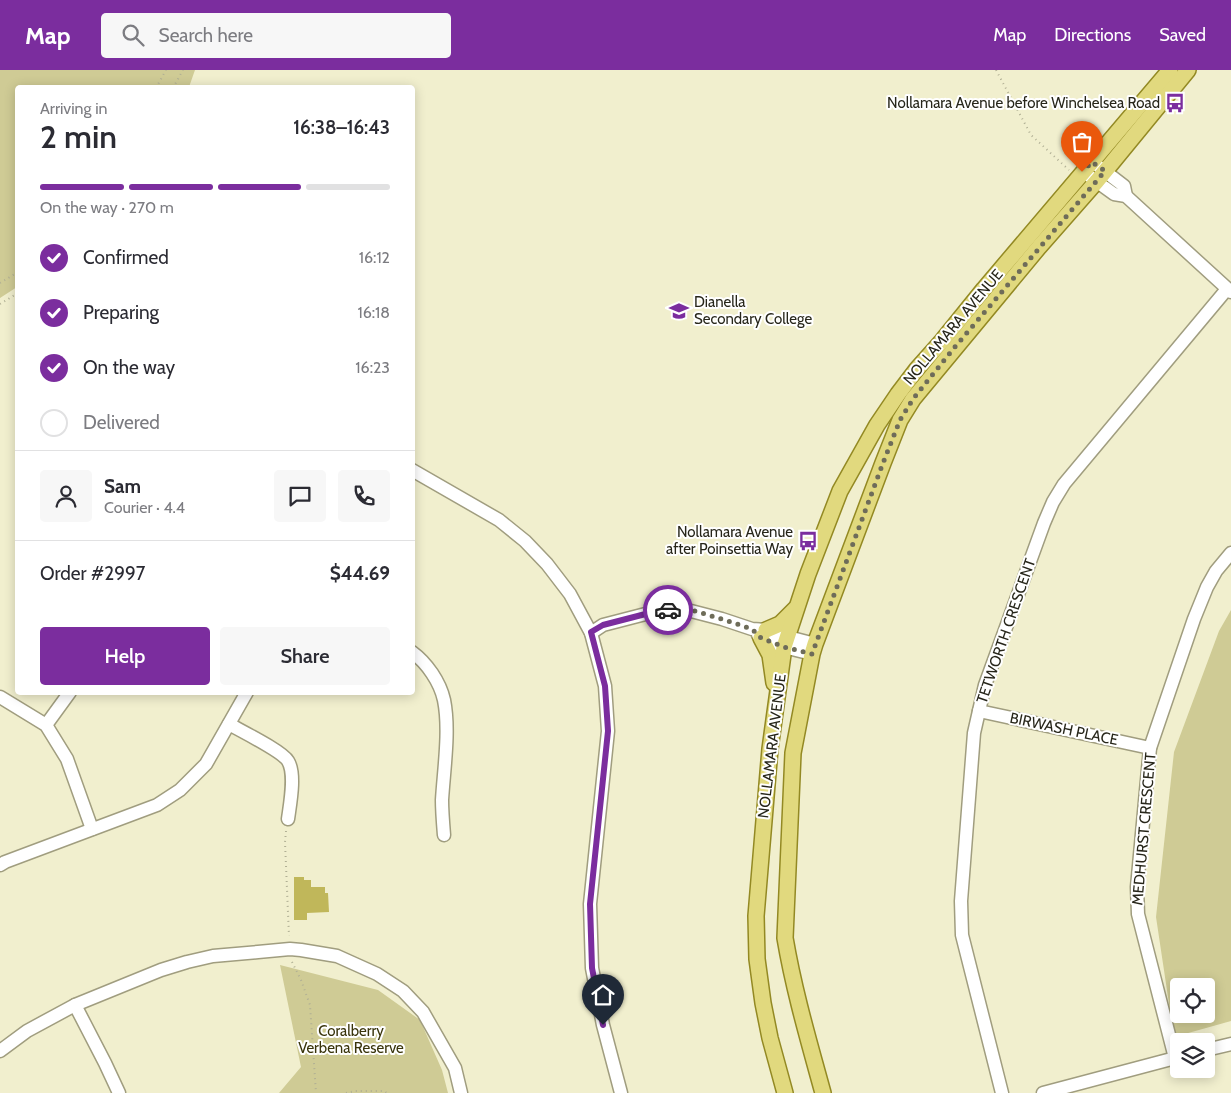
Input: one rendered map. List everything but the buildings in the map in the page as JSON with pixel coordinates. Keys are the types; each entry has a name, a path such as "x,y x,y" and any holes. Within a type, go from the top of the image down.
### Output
{"main road":[{"name":"NOLLAMARA AVENUE","path":"785,1093 770,1038 763,1003 757,960 756,916 770,749 776,702 786,642 808,574 844,484 877,425 917,368 1082,168 1170,70"},
{"name":"NOLLAMARA AVENUE","path":"823,1093 800,1007 785,938 793,752 814,649 900,420 913,399 1188,70"},
{"path":"835,503 847,490 866,460 870,459 883,463"},
{"path":"776,702 770,656 760,632 780,624 798,606"}],"street":[{"path":"1082,168 1124,186 1126,196 1229,290"},
{"name":"TETWORTH CRESCENT","path":"1002,1093 962,935 961,920 974,733 985,685 1044,523 1053,502 1064,484 1229,290"},
{"path":"415,472 499,520 525,541 547,564 570,594 591,632 605,686 608,731 590,904 592,968 603,1025 621,1093"},
{"name":"MEDHURST CRESCENT","path":"1170,1033 1138,914 1137,887 1150,748 1197,611 1216,571 1231,553"},
{"path":"591,632 603,625 661,610 691,610 786,642 814,649"},
{"path":"415,654 434,676 444,698 447,724 442,803 444,835"},
{"path":"46,724 68,695"},
{"path":"0,865 157,805 180,790 206,764 245,695"},
{"path":"0,697 46,724 67,759 92,829"},
{"name":"BIRWASH PLACE","path":"979,711 1150,748"},
{"path":"228,724 274,749 288,760 292,776 288,819"},
{"path":"0,1051 27,1032 75,1005 161,970 213,956 290,949 301,950 337,956 378,974 403,991 423,1012 454,1068 461,1093"},
{"path":"75,1005 119,1093"},
{"path":"1215,1048 1231,1044"},
{"path":"1043,1093 1170,1059"}],"path":[{"path":"158,85 166,70"},
{"path":"175,85 183,70"},
{"path":"996,70 1031,135 1082,168"},
{"path":"0,283 15,274"},
{"path":"0,304 15,295"},
{"path":"288,819 285,842 289,940"},
{"path":"290,958 301,980 310,1005 316,1093"},
{"path":"346,1093 355,1091 384,1091 387,1093"}],"green space":[{"path":"0,70 195,70 190,85 15,85 15,288 0,298"},
{"path":"1231,610 1231,1021 1188,1033 1173,1033 1172,1023 1215,1023 1215,978 1170,978 1170,1010 1156,917 1174,752 1219,631"},
{"name":"Coralberry Verbena Reserve","path":"280,965 378,990 420,1020 442,1070 448,1093 279,1093 301,1067"}],"way so far":[{"path":"668,610 691,610 722,619 752,629 761,638 784,647 812,654 900,420 913,399 954,348 1105,171 1092,162 1082,172"}],"place":[{"name":"Nollamara Avenue before Winchelsea Road","path":"1175,103"},
{"name":"Dianella Secondary College","path":"679,311"},
{"name":"Nollamara Avenue after Poinsettia Way","path":"808,541"}],"route":[{"path":"603,1025 592,968 590,904 608,731 605,686 591,632 603,625 661,610 668,610"}]}
